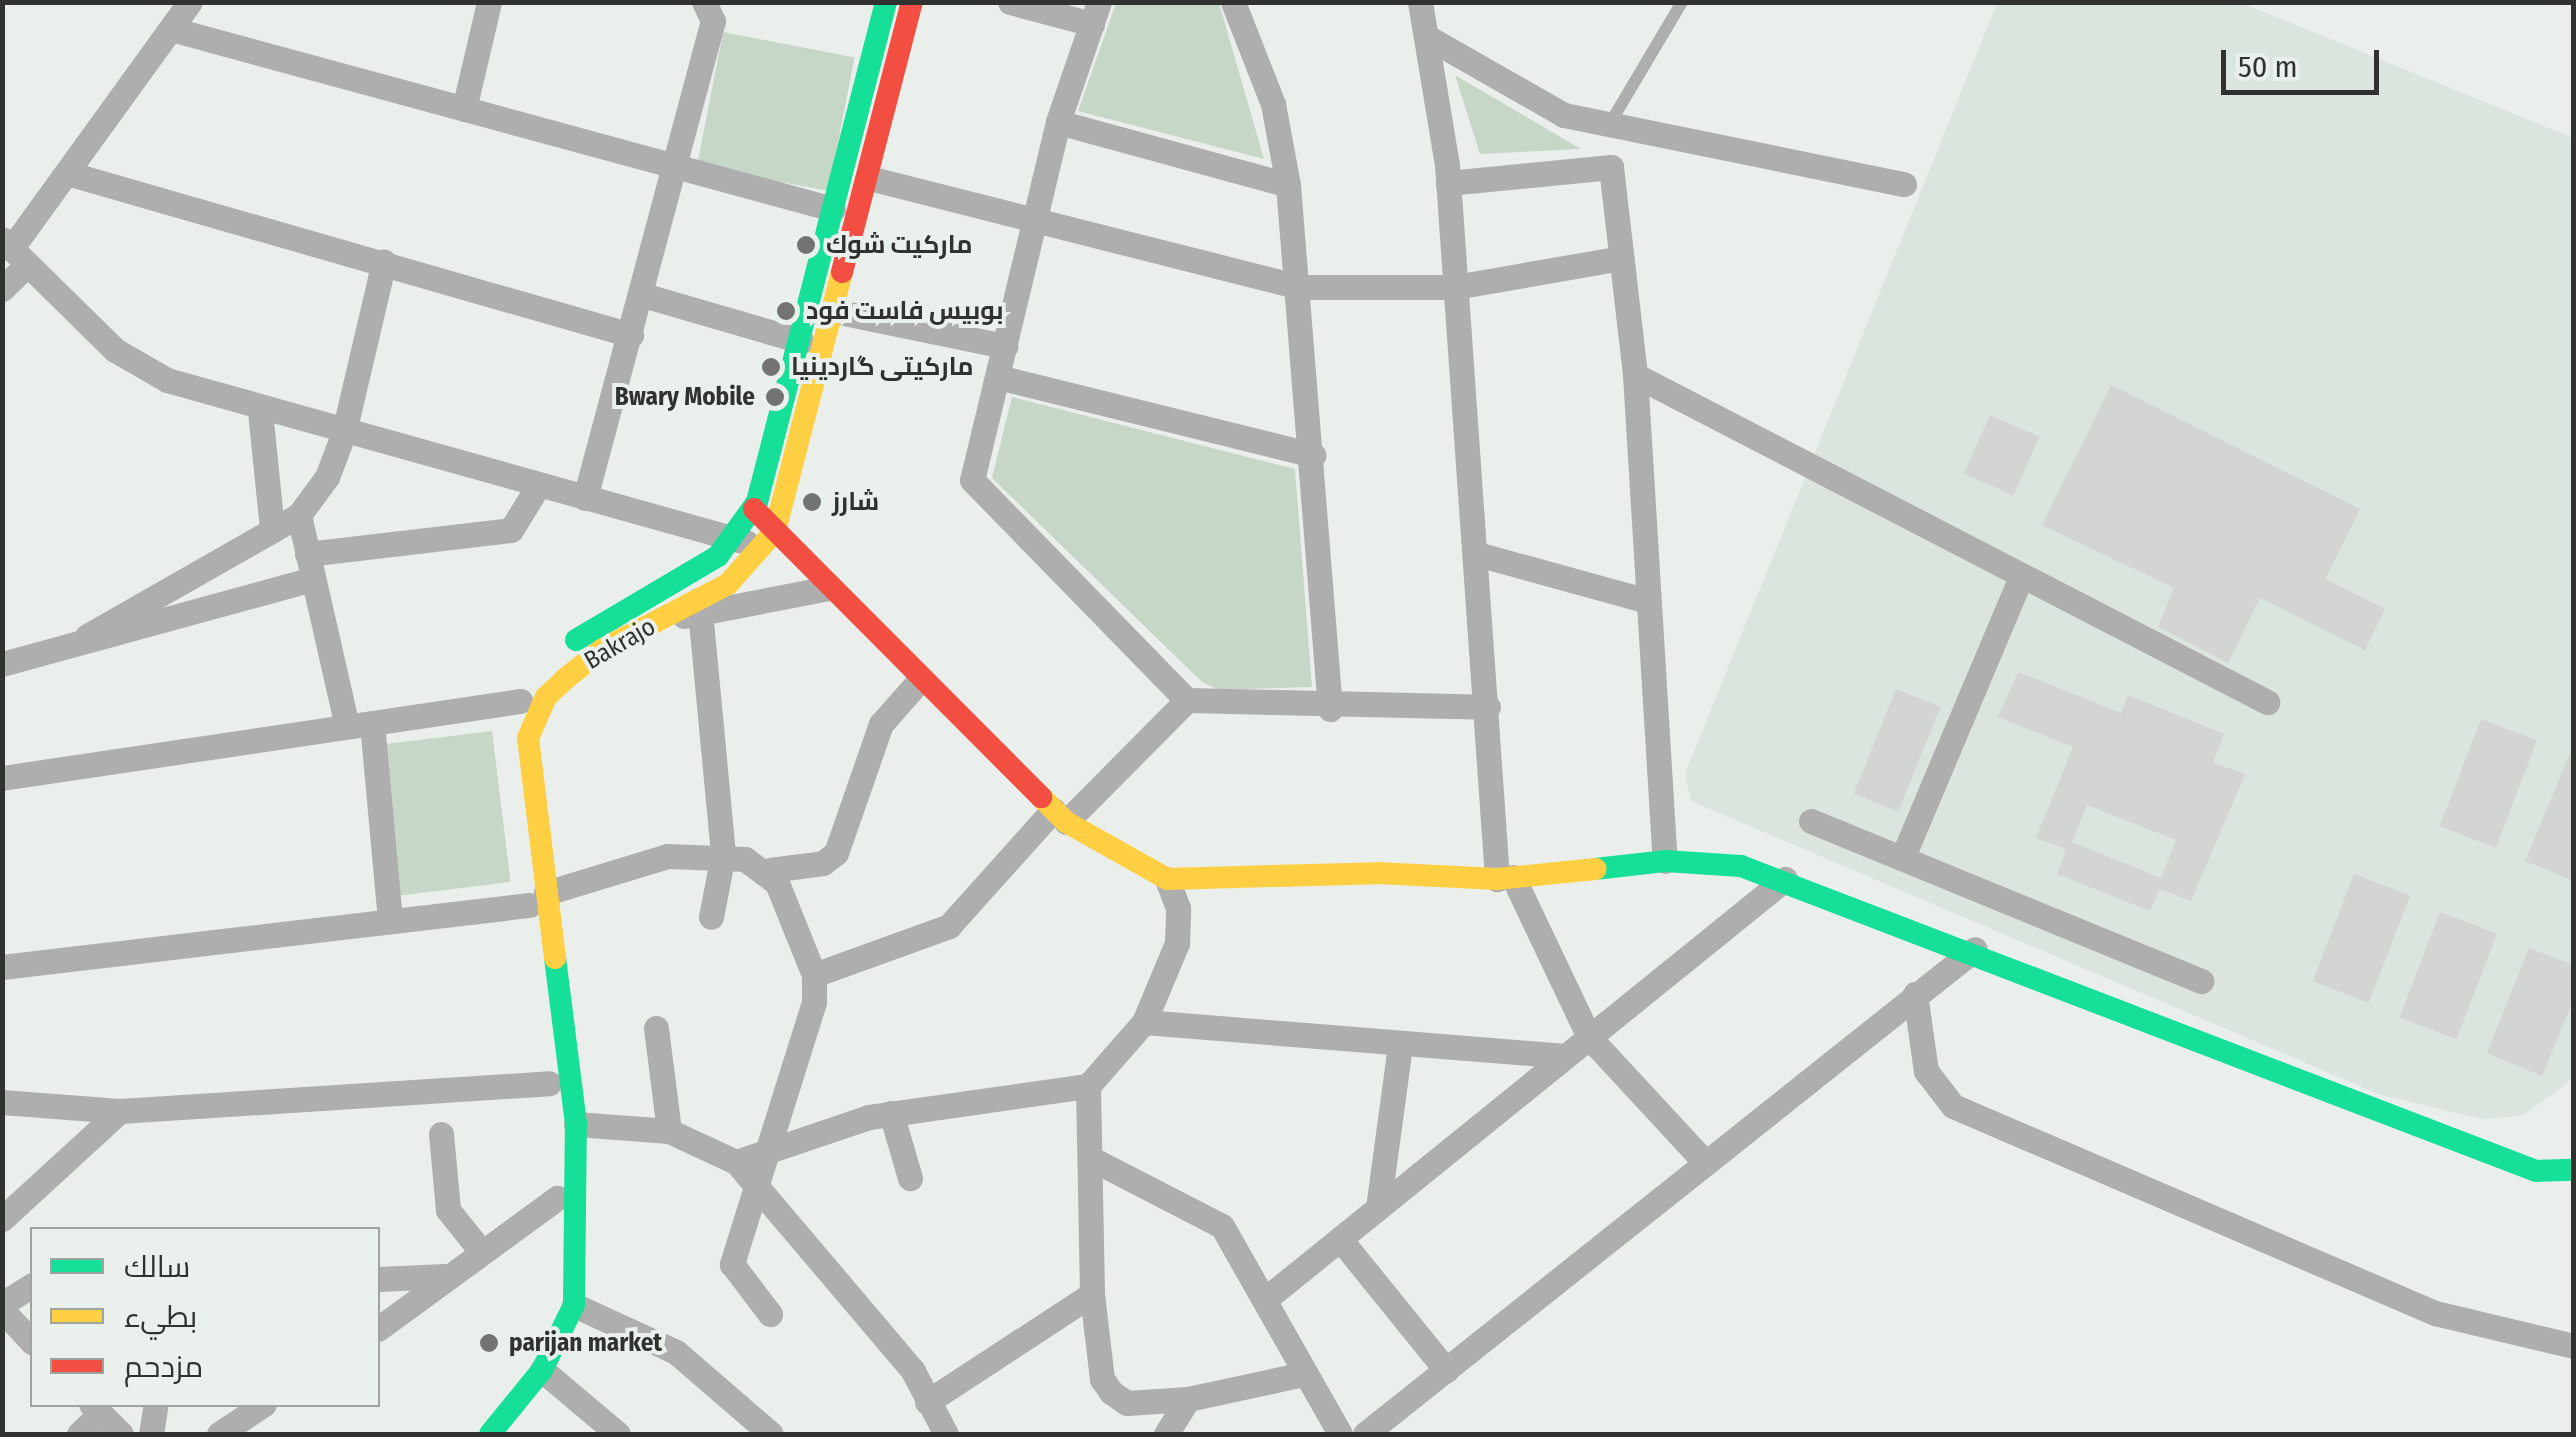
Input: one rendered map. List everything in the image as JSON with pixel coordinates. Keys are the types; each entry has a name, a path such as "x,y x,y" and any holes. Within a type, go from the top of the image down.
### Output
{"street":[{"path":"2,289 13,252 190,2"},
{"path":"464,109 489,2"},
{"path":"586,498 643,296 713,21 704,2"},
{"name":"Bakrajo","path":"490,1434 542,1370 574,1305 581,1204 576,1124 514,779 520,701 561,651 706,564 735,538 754,508 801,341 886,2"},
{"path":"700,607 771,539 869,178 912,2"},
{"path":"1010,2 1096,14 1058,122 972,480 1187,700 1330,708 1488,707"},
{"path":"1233,2 1274,104 1288,185 1300,286 1330,708"},
{"path":"1420,2 1429,38 1448,183 1505,878 1589,1037 1704,1161"},
{"path":"171,29 833,209"},
{"path":"1429,38 1564,115 1904,184"},
{"path":"1058,122 1288,185"},
{"path":"1448,183 1611,167 1635,375 1666,862"},
{"path":"67,173 631,335"},
{"path":"869,178 1033,225 1300,286 1454,287 1621,258"},
{"path":"13,252 115,350 167,380 260,411 735,538 771,539 799,556 919,681 1060,816 1167,878 1505,878 1666,862 1741,866 1975,950 2536,1171 2574,1170"},
{"path":"87,636 299,515 327,477 344,432 384,262"},
{"path":"643,296 801,341"},
{"path":"834,311 1006,346"},
{"path":"1635,375 2020,579 2267,702"},
{"path":"998,377 1313,456"},
{"path":"260,411 272,530"},
{"path":"2,664 309,566 512,530 538,486"},
{"path":"754,508 771,539"},
{"path":"299,515 309,566 360,724 390,921"},
{"path":"1477,554 1648,602"},
{"path":"1904,854 2020,579"},
{"path":"660,621 700,607 830,588"},
{"path":"700,607 724,855 711,918"},
{"name":"Bakrajo","path":"464,1434 517,1368 546,1312 558,1250 526,764 535,716 602,649 660,621"},
{"path":"2,968 390,921 537,899 668,856 724,855 770,870 823,863 836,853 882,724 919,681"},
{"path":"814,975 949,926 1060,816 1187,700"},
{"path":"2,778 520,701"},
{"path":"1810,821 1904,854 2202,981"},
{"path":"770,870 814,975 812,1018 732,1264 770,1314"},
{"path":"736,1162 891,1113 1088,1086 1144,1022 1177,943 1178,908 1167,878"},
{"path":"1268,1297 1785,879"},
{"path":"1366,1434 1704,1161 1975,950"},
{"path":"1915,994 1926,1070 1953,1106 2435,1313 2574,1346"},
{"path":"1144,1022 1400,1046 1566,1056"},
{"path":"656,1028 670,1132"},
{"path":"1378,1208 1400,1046"},
{"path":"2,1102 120,1111 549,1084"},
{"path":"1088,1086 1092,1294 1111,1392 1128,1403 1188,1399 1304,1374"},
{"path":"2,1220 120,1111"},
{"path":"891,1113 910,1178"},
{"path":"576,1124 670,1132 736,1162 913,1372 946,1434"},
{"path":"441,1134 448,1210 481,1251"},
{"path":"1090,1158 1222,1226 1268,1297 1304,1374 1340,1434"},
{"path":"380,1327 445,1276 557,1198"},
{"path":"1340,1239 1446,1370"},
{"path":"380,1279 445,1276"},
{"path":"30,1286 2,1307 30,1340"},
{"path":"927,1402 1092,1294"},
{"path":"574,1305 676,1352 771,1434"},
{"path":"542,1370 618,1434"},
{"path":"1166,1434 1188,1399"},
{"path":"151,1434 156,1407"},
{"path":"219,1434 260,1407"},
{"path":"79,1434 96,1409 121,1434"}],"lane":[{"path":"1609,125 1682,2"}],"shaded area":[{"path":"1997,3 2242,3 2573,138 2574,1078 2522,1116 2482,1119 2381,1095 1691,801 1685,774"}],"green space":[{"path":"1116,3 1219,3 1264,159 1078,111"},
{"path":"723,32 855,58 829,191 697,166"},
{"path":"1455,75 1581,149 1480,154"},
{"path":"1012,397 1295,469 1312,687 1219,690 1202,682 992,478"},
{"path":"492,731 511,882 400,895 382,745"}],"building":[{"path":"2111,385 2360,509 2325,579 2385,609 2365,650 2260,598 2228,663 2158,627 2174,588 2042,525"},
{"path":"1990,415 2039,437 2013,495 1964,473"},
{"path":"2018,672 2121,713 2128,695 2224,734 2213,763 2245,774 2191,901 2160,889 2150,911 2057,874 2066,849 2036,838 2073,747 1998,717","holes":["2087,805 2176,840 2161,878 2072,842"]},
{"path":"1896,689 1941,707 1898,812 1854,794"},
{"path":"2481,719 2537,741 2496,848 2440,826"},
{"path":"2574,744 2574,881 2525,861"},
{"path":"2354,874 2410,896 2369,1003 2313,981"},
{"path":"2440,912 2497,934 2456,1039 2400,1017"},
{"path":"2529,948 2574,965 2574,998 2542,1076 2487,1053"}],"traffic: fast":[{"path":"576,640 718,556 757,502 886,2"},
{"path":"1595,869 1665,861 1741,866 2536,1171 2574,1170"},
{"path":"490,1434 542,1370 574,1305 576,1124 555,958"}],"traffic: slow":[{"path":"555,958 528,738 546,697 565,679 603,649 728,584 775,531 842,272"},
{"path":"1041,797 1066,822 1167,879 1377,873 1497,879 1595,869"}],"traffic: jam":[{"path":"842,272 912,2"},
{"path":"754,509 1041,797"}],"place":[{"name":"ماركيت شوك","path":"806,245"},
{"name":"بوبيس فاست فود","path":"786,311"},
{"name":"مارکیتی گاردینیا","path":"771,367"},
{"name":"Bwary Mobile","path":"775,397"},
{"name":"شارز","path":"812,502"},
{"name":"parijan market","path":"489,1343"}]}
